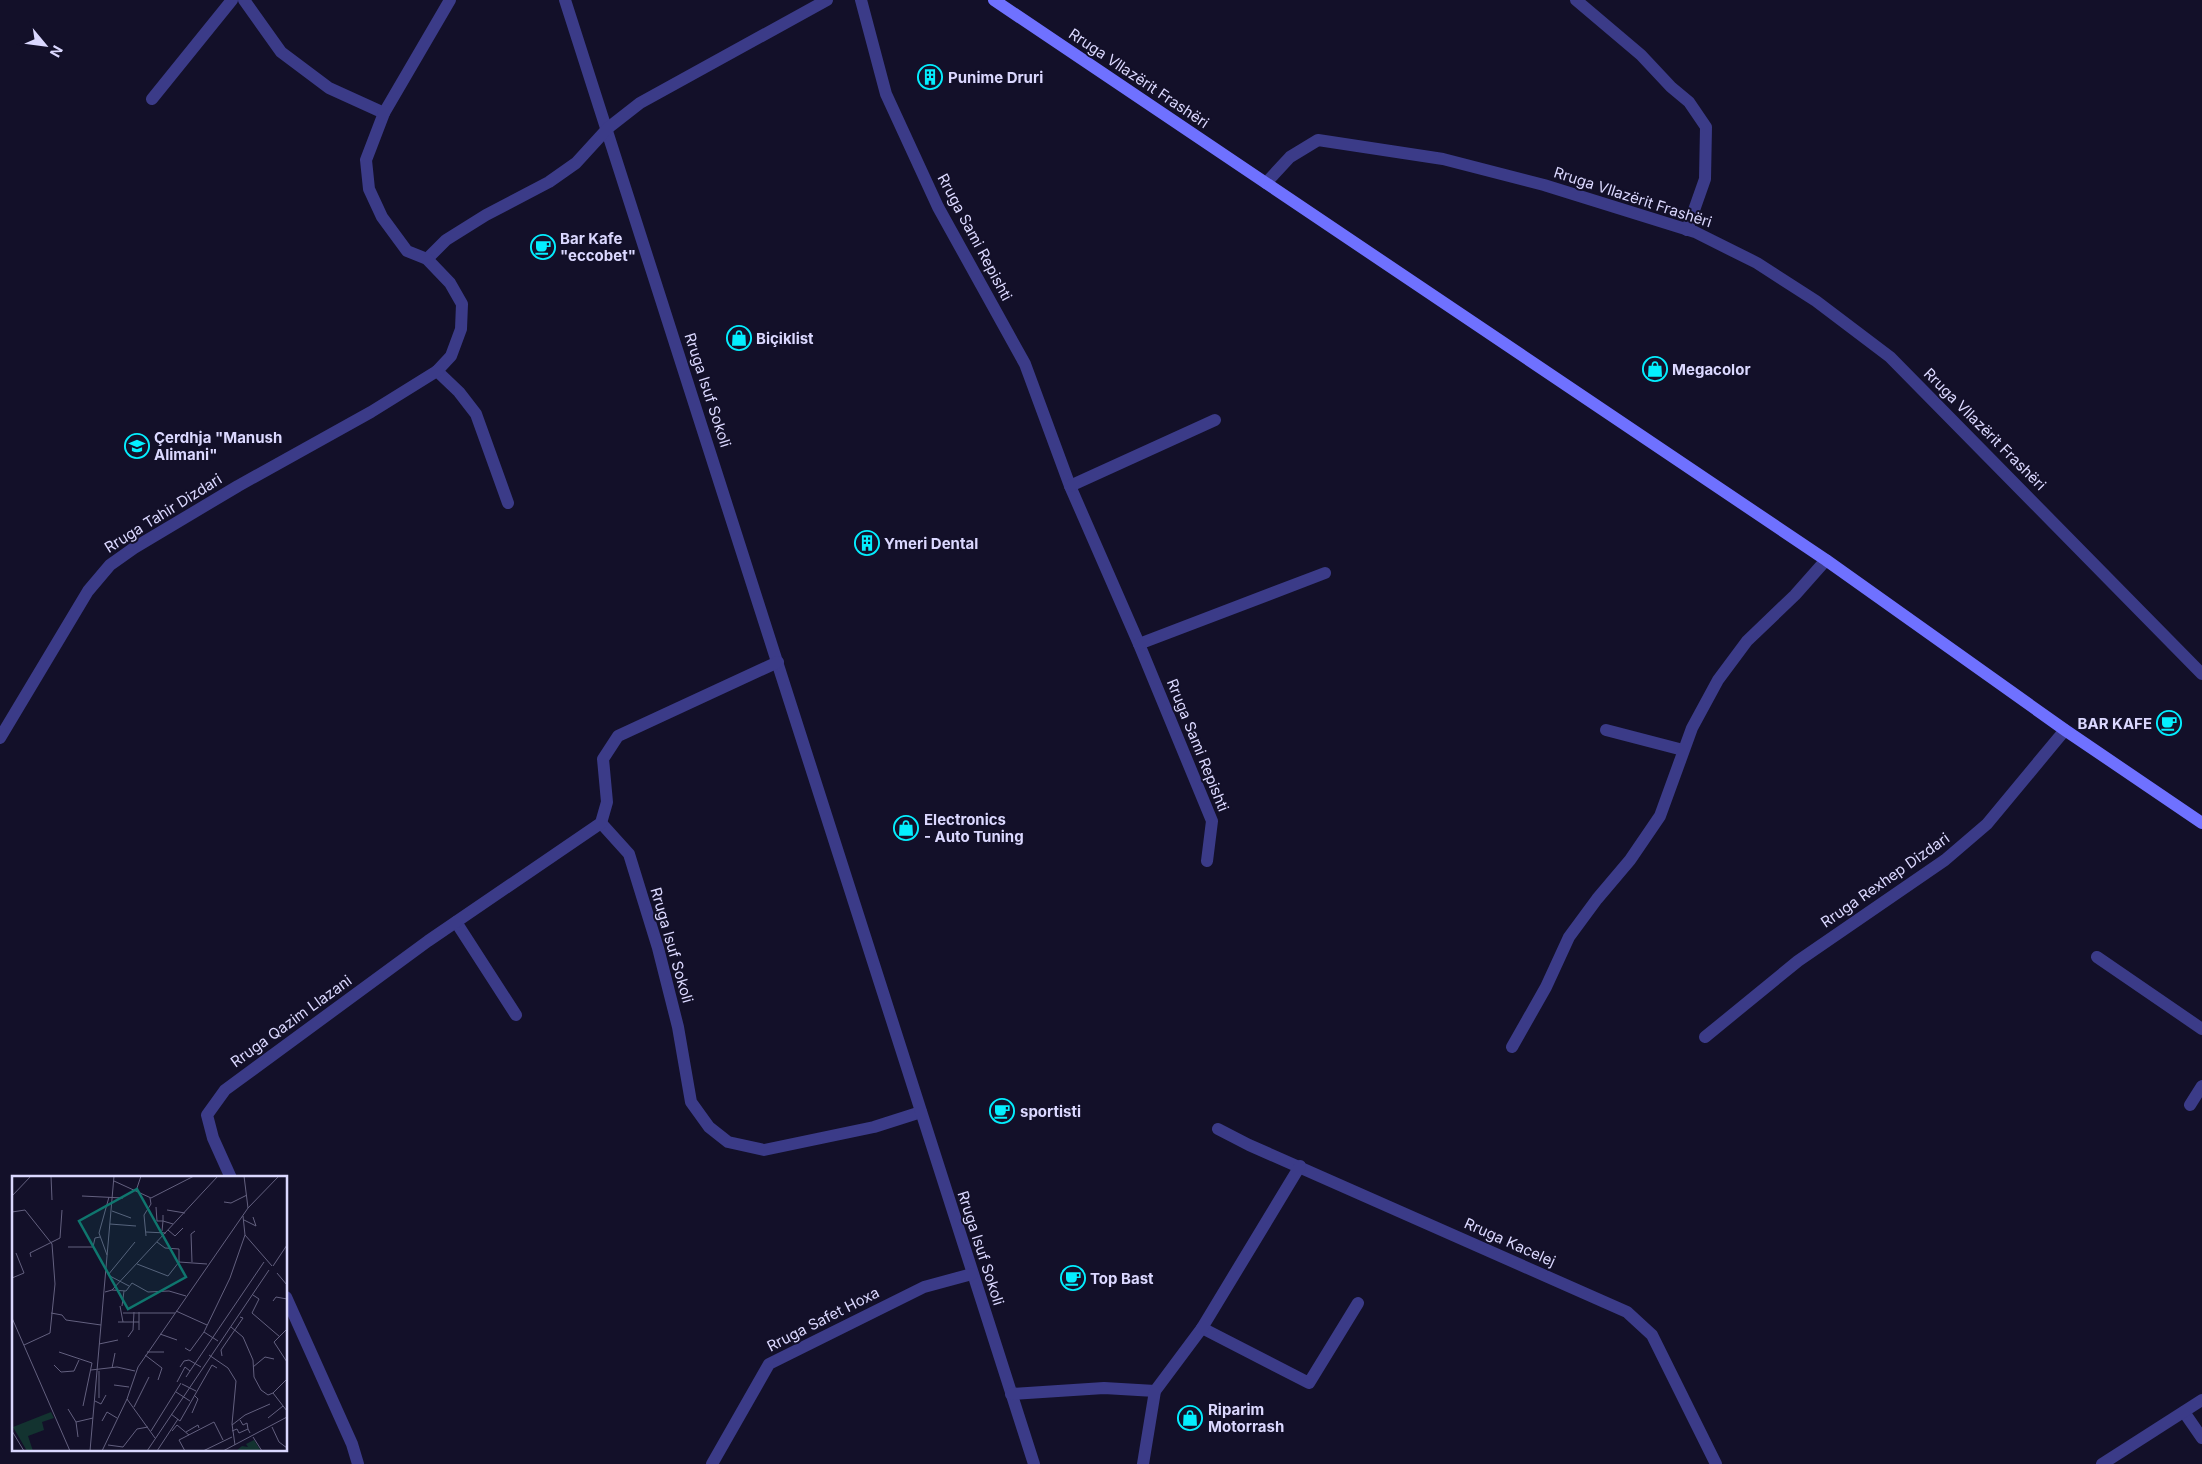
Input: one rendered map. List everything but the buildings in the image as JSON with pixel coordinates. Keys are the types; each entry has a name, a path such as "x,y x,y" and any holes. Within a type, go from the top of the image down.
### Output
{"main road":[{"name":"Rruga Vllazërit Frashëri","path":"994,0 1826,560"},
{"path":"1826,560 2065,730 2202,823"}],"street":[{"path":"152,98 232,0"},
{"path":"244,0 281,52 328,88 384,113"},
{"name":"Rruga Tahir Dizdari","path":"0,738 88,591 110,566 134,548 238,486 371,412 437,371 451,356 461,329 462,304 450,283 427,259 407,251 382,217 369,189 366,160 384,113 450,0"},
{"name":"Rruga Isuf Sokoli","path":"565,0 608,128 1034,1464"},
{"path":"427,259 446,240 486,215 549,182 569,168 608,128 640,103 827,0"},
{"name":"Rruga Sami Repishti","path":"861,0 886,94 938,208 1025,364 1070,486 1139,644 1212,821 1207,861"},
{"path":"1576,0 1641,55 1688,102 1706,127 1706,179 1687,230"},
{"name":"Rruga Vllazërit Frashëri","path":"1266,182 1290,157 1318,140 1443,159 1544,185 1687,230 1757,263 1816,301 1890,356 2202,674"},
{"path":"437,371 459,392 476,414 508,503"},
{"path":"1070,486 1215,420"},
{"path":"1512,1047 1546,987 1568,937 1596,898 1630,860 1660,816 1692,728 1718,680 1747,641 1795,595 1826,560"},
{"path":"1139,644 1325,574"},
{"path":"601,823 607,802 603,759 618,736 778,662"},
{"path":"1606,730 1683,750"},
{"name":"Rruga Rexhep Dizdari","path":"1706,1037 1798,962 1945,860 1987,824 2065,730"},
{"name":"Rruga Isuf Sokoli","path":"601,823 629,854 658,948 678,1027 691,1102 709,1127 728,1142 764,1150 874,1127 921,1112"},
{"name":"Rruga Qazim Llazani","path":"231,1176 213,1138 207,1115 225,1090 456,922 601,823"},
{"path":"456,922 516,1015"},
{"path":"2097,957 2202,1029"},
{"path":"2190,1104 2202,1086"},
{"name":"Rruga Kacelej","path":"1218,1129 1627,1312 1652,1335 1716,1464"},
{"path":"1143,1464 1155,1391 1202,1328 1300,1166"},
{"name":"Rruga Safet Hoxa","path":"712,1464 769,1364 924,1287 972,1274"},
{"path":"288,1301 352,1444 358,1464"},
{"path":"1202,1328 1309,1384 1358,1303"},
{"path":"1011,1394 1104,1388 1155,1391"},
{"path":"2102,1464 2202,1400"},
{"path":"2184,1412 2202,1438"}],"place":[{"name":"Punime Druri","path":"930,77"},
{"name":"Bar Kafe \"eccobet\"","path":"543,247"},
{"name":"Biçiklist","path":"739,338"},
{"name":"Megacolor","path":"1655,369"},
{"name":"Çerdhja \"Manush Alimani\"","path":"137,446"},
{"name":"Ymeri Dental","path":"867,543"},
{"name":"BAR KAFE","path":"2169,723"},
{"name":"Electronics - Auto Tuning","path":"906,828"},
{"name":"sportisti","path":"1002,1111"},
{"name":"Top Bast","path":"1073,1278"},
{"name":"Riparim Motorrash","path":"1190,1418"}]}
